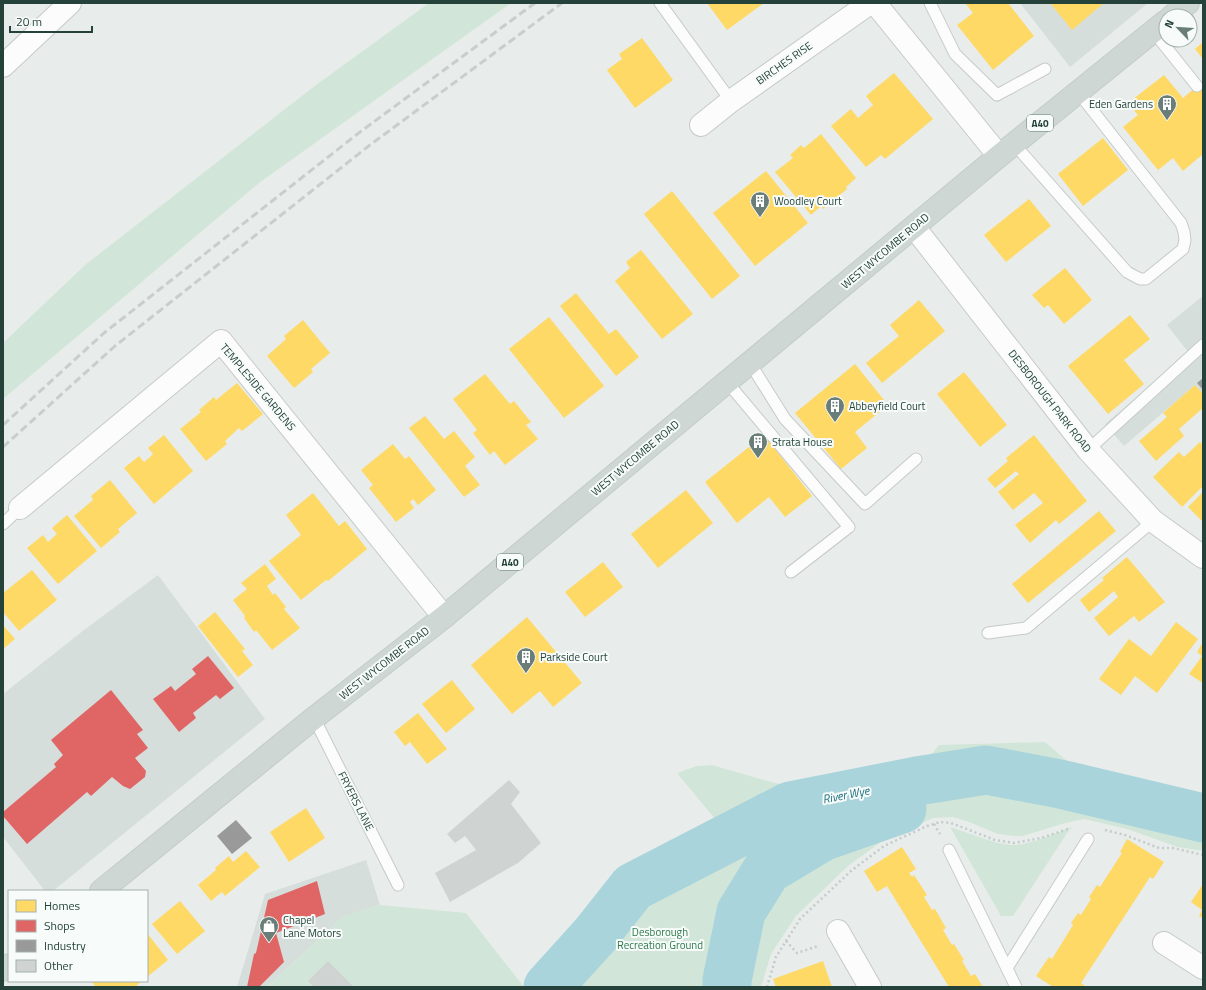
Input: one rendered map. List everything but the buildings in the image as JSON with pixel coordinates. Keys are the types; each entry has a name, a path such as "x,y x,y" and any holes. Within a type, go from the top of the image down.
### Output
{"main road":[{"name":"WEST WYCOMBE ROAD","path":"102,890 314,718 444,616 1006,150 1158,28"}],"street":[{"path":"3,66 70,3"},
{"name":"BIRCHES RISE","path":"701,125 731,101 870,3"},
{"path":"875,3 1006,150"},
{"name":"DESBOROUGH PARK ROAD","path":"914,227 1088,450 1153,521 1203,558"},
{"name":"TEMPLESIDE GARDENS","path":"20,508 221,341 444,616"},
{"path":"840,935 870,987"},
{"path":"1164,943 1203,968"}],"lane":[{"path":"660,3 731,101"},
{"path":"930,3 955,54 997,95 1045,69"},
{"path":"1174,48 1197,86"},
{"path":"1006,150 1127,272 1140,279 1146,279 1183,249 1185,240 1183,228 1181,223 1078,92"},
{"path":"1088,450 1203,345"},
{"path":"750,363 784,419 865,504 916,459"},
{"path":"728,382 849,527 792,572"},
{"path":"3,524 20,508"},
{"path":"988,633 1026,628 1153,521"},
{"name":"FRYERS LANE","path":"314,718 398,885"},
{"path":"1007,968 1088,839"},
{"path":"949,850 1016,987"}],"path":[{"path":"786,941 797,953 840,935"}],"shaded area":[{"path":"1020,3 1148,3 1070,67"},
{"path":"1203,296 1203,394 1195,385 1124,446 1105,424 1189,353 1167,325"},
{"path":"158,575 265,719 54,890 44,890 3,837 3,694 84,630"},
{"path":"366,860 380,905 344,916 267,987 237,987 265,894"}],"green space":[{"path":"429,3 511,3 259,183 3,399 3,343 85,265 316,85"},
{"name":"Desborough Recreation Ground","path":"1045,742 1083,775 1203,811 1203,851 1178,847 1127,829 1084,819 1065,823 1023,836 1015,836 998,834 953,817 933,818 881,842 848,866 796,916 771,954 761,987 556,987 632,898 667,876 706,859 727,854 813,804 826,804 895,794 895,799 939,745"},
{"path":"712,765 771,782 802,789 788,806 732,839 677,773 697,766"},
{"path":"950,827 991,841 1015,845 1036,841 1071,827 1013,916 1001,916"},
{"path":"380,905 466,913 524,987 267,987 344,916"}],"waterway":[{"name":"River Wye","path":"548,987 595,935 633,887 790,806 917,781 986,770 1060,784 1203,818"},
{"path":"727,987 727,980 741,912 767,870 822,837 902,809"}],"railway":[{"path":"3,425 104,333 360,132 535,3"},
{"path":"3,447 115,346 370,145 562,3"}],"place":[{"name":"Eden Gardens","path":"1167,121"},
{"name":"Woodley Court","path":"760,218"},
{"name":"Abbeyfield Court","path":"835,423"},
{"name":"Strata House","path":"758,459"},
{"name":"Parkside Court","path":"526,674"},
{"name":"Chapel Lane Motors","path":"269,943"}]}
